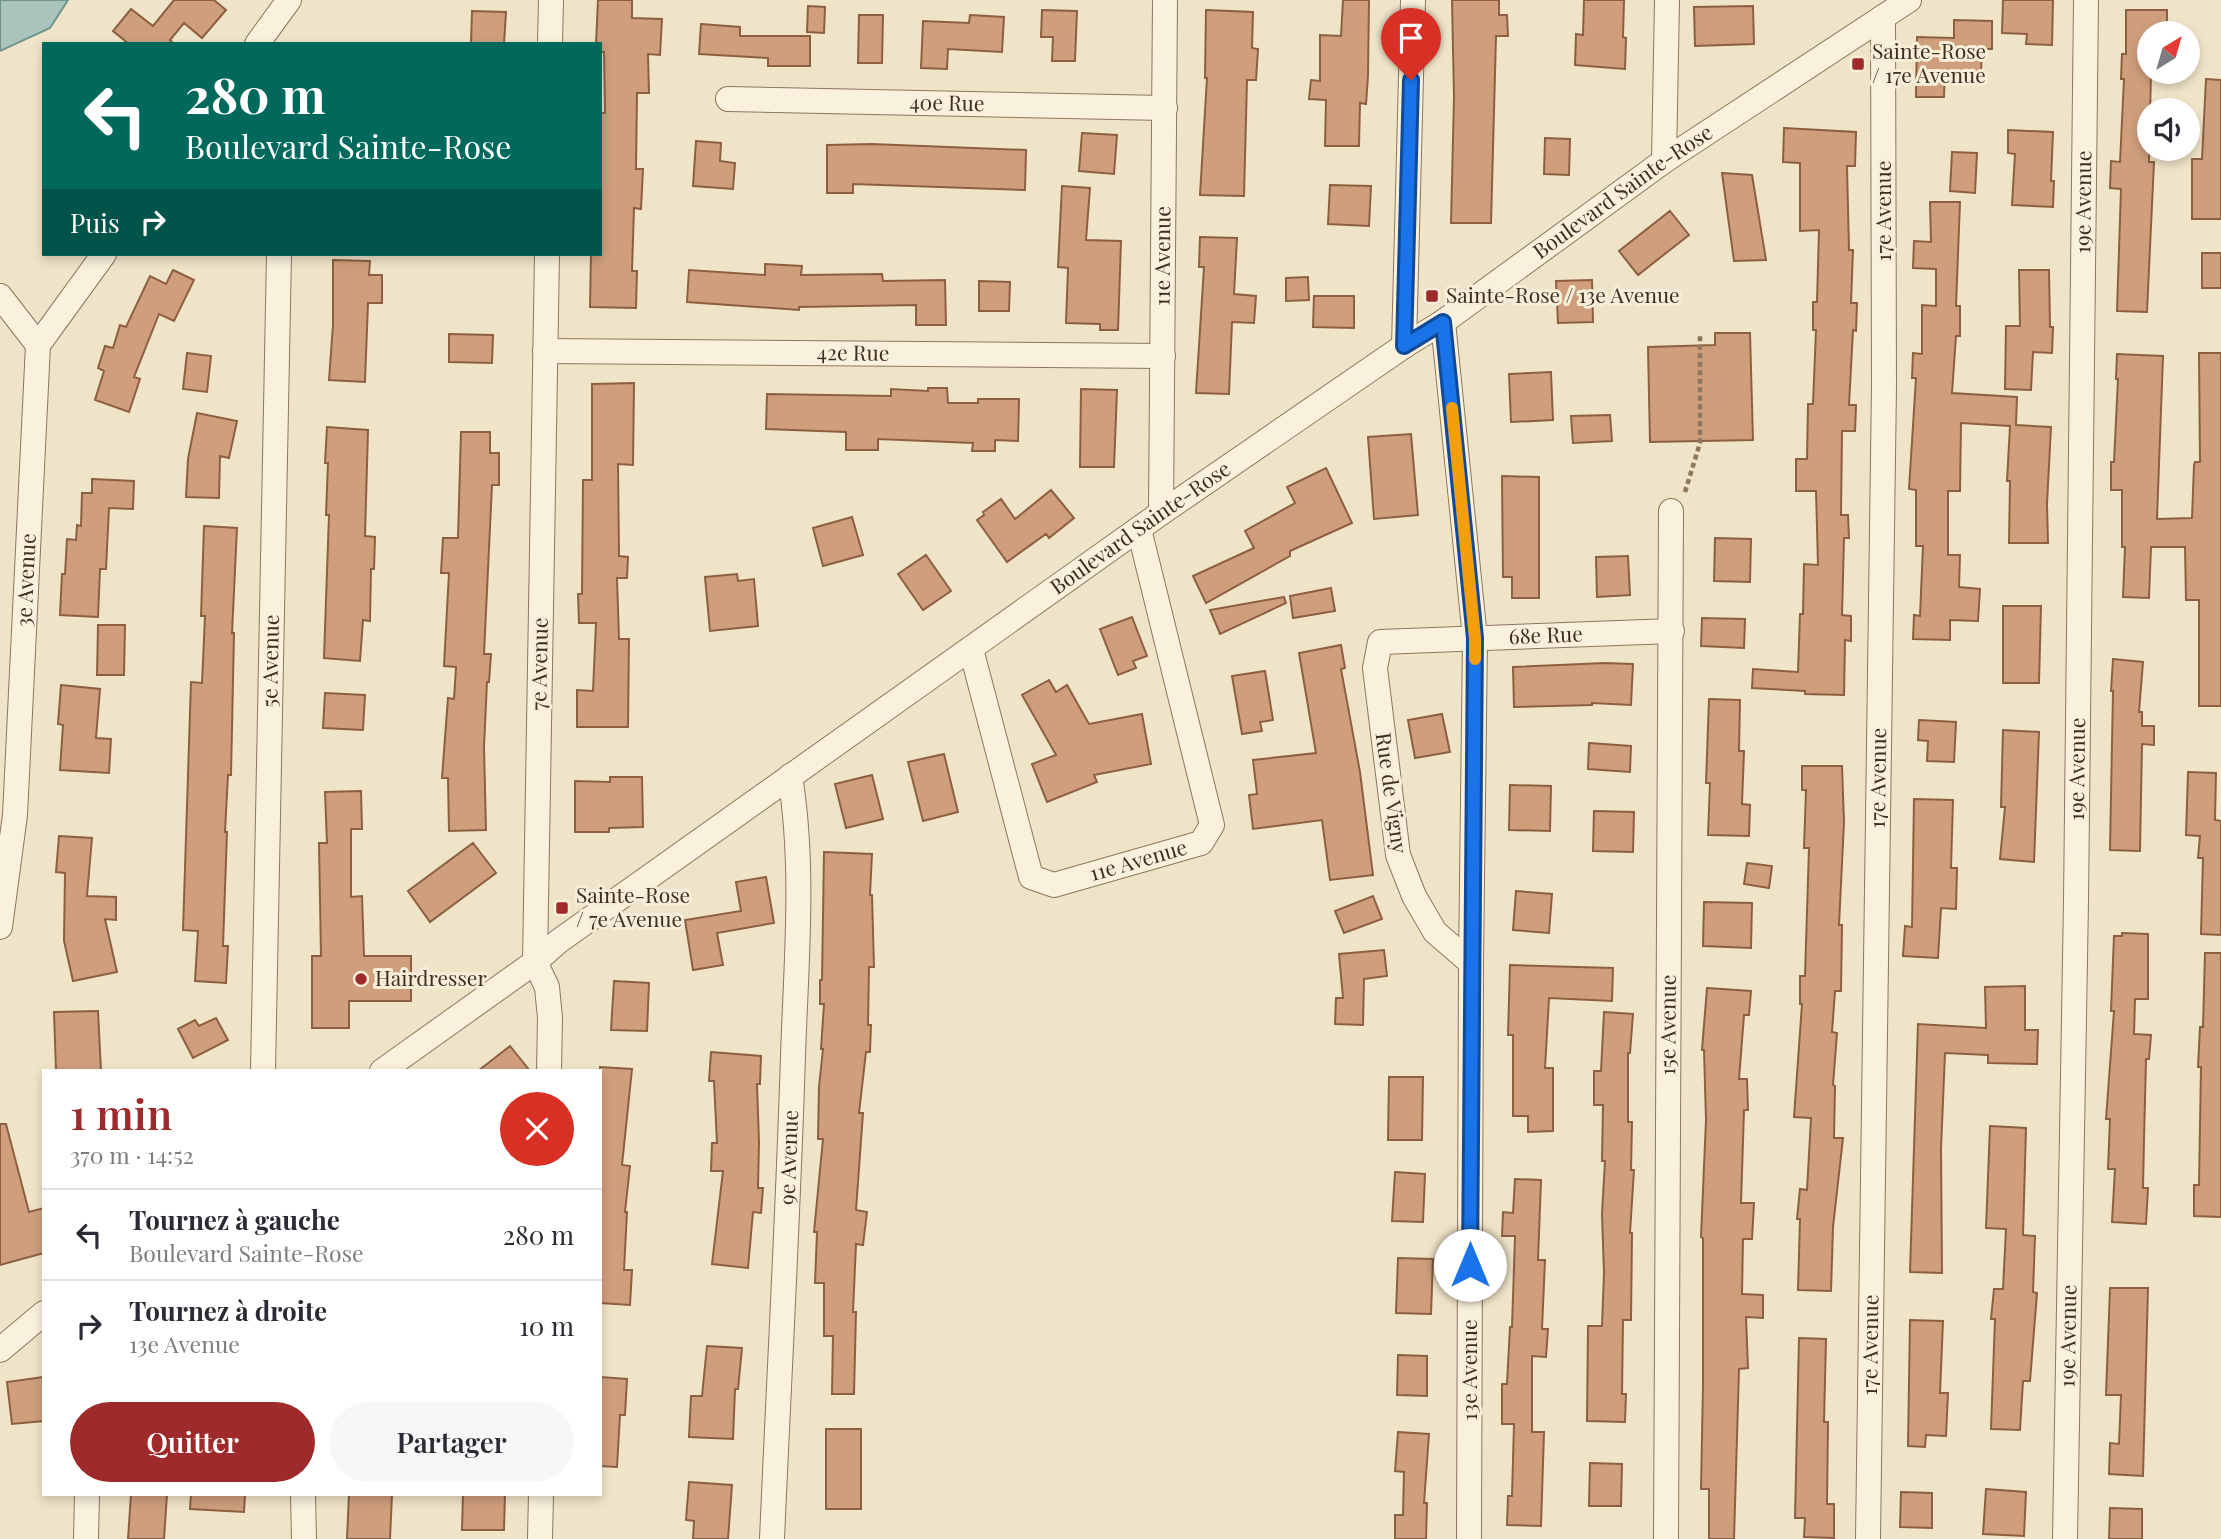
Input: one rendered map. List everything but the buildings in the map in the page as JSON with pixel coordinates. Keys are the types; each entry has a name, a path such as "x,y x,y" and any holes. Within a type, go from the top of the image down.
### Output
{"street":[{"path":"550,42 551,0"},
{"name":"11e Avenue","path":"1161,513 1165,0"},
{"path":"1404,346 1413,0"},
{"path":"1664,161 1667,0"},
{"name":"Boulevard Sainte-Rose","path":"385,1069 535,962 559,941 1161,513 1443,322 1664,161 1909,0"},
{"name":"19e Avenue","path":"2065,1539 2077,874 2086,0"},
{"path":"258,42 286,3"},
{"path":"283,42 286,3"},
{"name":"17e Avenue","path":"1868,1539 1884,385 1883,17"},
{"name":"40e Rue","path":"728,99 1164,108"},
{"path":"0,296 38,345 103,256"},
{"name":"5e Avenue","path":"263,1069 279,256"},
{"name":"7e Avenue","path":"547,256 535,962 547,987 550,1018 549,1069"},
{"name":"13e Avenue","path":"1443,322 1475,638 1469,1539"},
{"name":"3e Avenue","path":"0,927 15,815 38,345"},
{"name":"42e Rue","path":"545,351 1163,356"},
{"name":"15e Avenue","path":"1666,1539 1672,631 1678,501"},
{"name":"11e Avenue","path":"971,649 1031,877 1054,885 1200,843 1212,825 1139,529"},
{"name":"68e Rue","path":"1380,642 1672,631"},
{"name":"Rue de Vigny","path":"1380,642 1375,668 1398,855 1414,896 1435,932 1471,963"},
{"name":"9e Avenue","path":"772,1539 789,1196 798,903 797,817 790,776"},
{"path":"0,1350 42,1315"},
{"path":"86,1539 87,1496"},
{"path":"303,1496 304,1539"},
{"path":"540,1539 541,1496"}],"path":[{"path":"1678,501 1700,443 1700,335"}],"water":[{"path":"0,0 68,0 50,28 0,51"}],"slow traffic":[{"path":"1452,408 1475,659"}],"place":[{"name":"Sainte-Rose / 17e Avenue","path":"1858,64"},
{"name":"Sainte-Rose / 13e Avenue","path":"1432,296"},
{"name":"Sainte-Rose / 7e Avenue","path":"562,908"},
{"name":"Hairdresser","path":"361,979"}],"route":[{"path":"1411,80 1404,346 1443,322 1475,638 1470,1265"}]}
